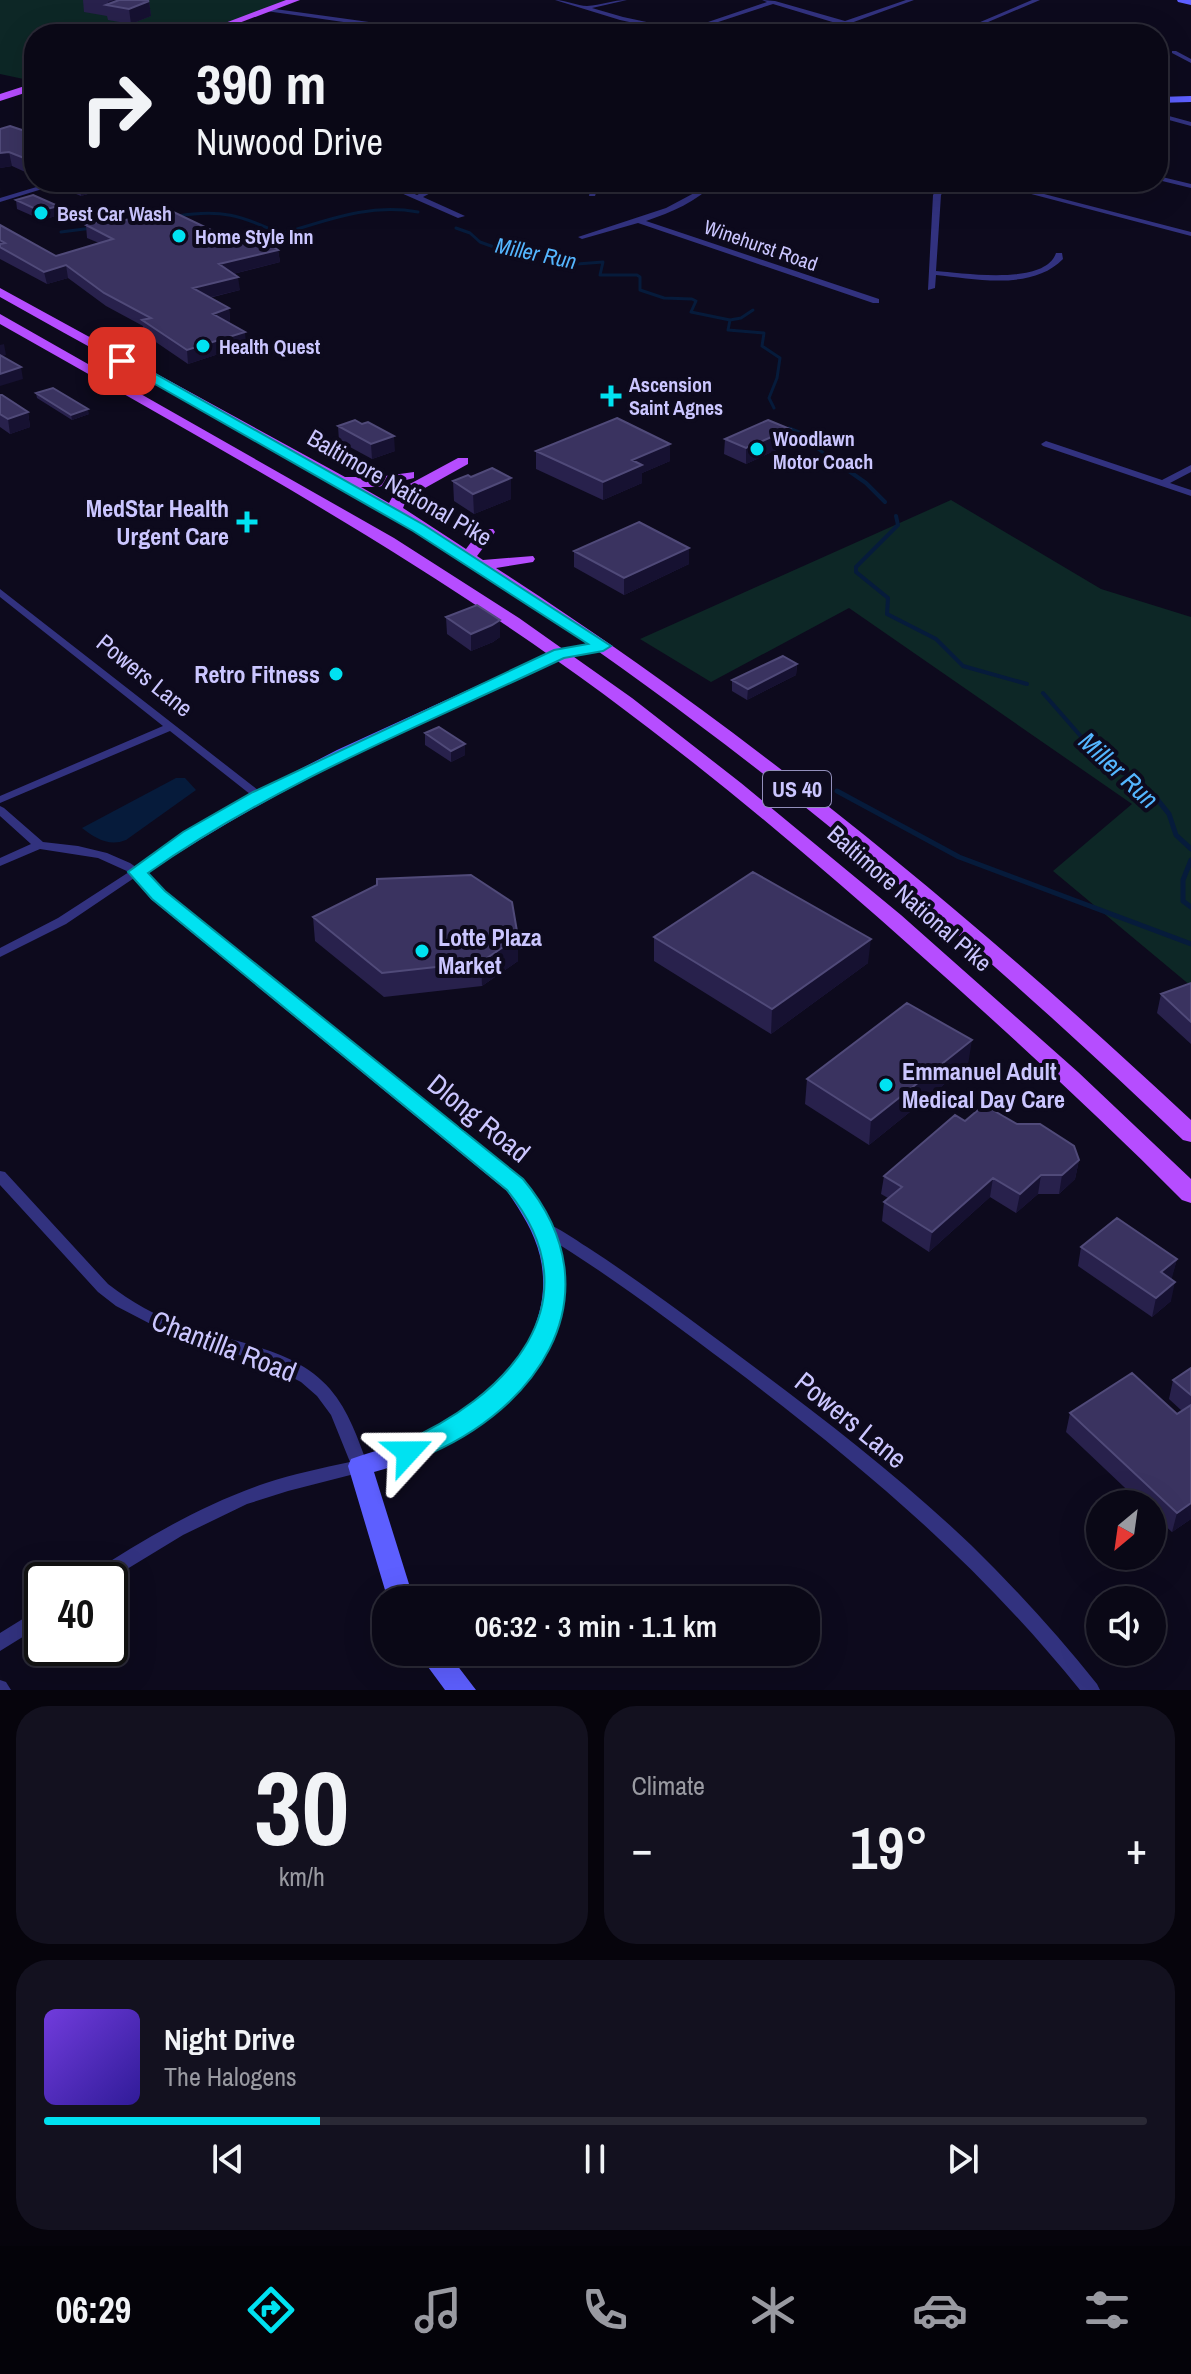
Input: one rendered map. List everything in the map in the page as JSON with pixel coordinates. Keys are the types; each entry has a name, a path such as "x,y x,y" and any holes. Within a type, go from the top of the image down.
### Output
{"main road":[{"path":"229,24 295,0"},
{"path":"0,96 24,89"},
{"name":"Baltimore National Pike","path":"0,292 419,528 603,646 802,793 905,876 1112,1058 1191,1134"},
{"name":"Baltimore National Pike","path":"0,318 333,508 462,588 559,654 706,763 851,882 1093,1097 1191,1194"},
{"path":"419,528 394,509 396,500 463,461"},
{"path":"338,482 378,482 409,475"},
{"path":"487,532 474,561 527,559 516,574 515,581 520,591"}],"street":[{"path":"558,0 651,24"},
{"path":"583,8 624,0"},
{"path":"843,23 911,0"},
{"path":"979,24 1037,0"},
{"path":"1181,0 1191,2"},
{"path":"713,24 773,1 846,24"},
{"path":"268,10 369,24"},
{"path":"1174,52 1191,61"},
{"path":"1168,100 1191,99"},
{"path":"1168,118 1191,124"},
{"path":"1168,180 1191,186"},
{"path":"0,200 27,192"},
{"path":"402,192 461,216"},
{"path":"416,198 428,192"},
{"path":"582,237 690,200 700,192"},
{"path":"931,288 939,192"},
{"path":"1029,192 1191,234"},
{"name":"Winehurst Road","path":"636,220 876,301"},
{"path":"934,273 1028,275 1054,266 1059,255"},
{"path":"1046,444 1191,493"},
{"path":"1161,484 1191,468"},
{"name":"Powers Lane","path":"0,592 259,796"},
{"path":"0,953 62,921 189,836 259,796 559,654 603,646"},
{"path":"0,800 171,727"},
{"path":"0,810 39,845 107,857 137,872"},
{"path":"0,862 39,845"},
{"name":"Dlong Road","path":"124,1562 178,1528 225,1506 267,1490 408,1452 441,1438 491,1405 533,1357 547,1329 554,1305 556,1279 545,1229 515,1185 169,904 145,884 137,872"},
{"name":"Chantilla Road","path":"0,1176 103,1288 118,1300 160,1323 268,1356 307,1378 336,1407 360,1466 397,1586"},
{"name":"Powers Lane","path":"545,1229 590,1254 837,1438 1004,1589 1091,1690"},
{"path":"0,1643 24,1627"},
{"path":"442,1666 462,1690"}],"green space":[{"path":"0,0 291,0 224,24 24,24 24,79 0,74"},
{"path":"951,500 1101,589 1191,617 1191,986 1053,871 1132,804 849,608 711,682 640,639"}],"water":[{"path":"176,778 185,778 196,790 126,840 108,842 82,828"}],"building":[{"path":"119,0 149,1 129,9 106,5"},
{"path":"10,126 24,131 24,158 9,152 0,153 0,129"},
{"path":"33,195 58,206 40,211 16,200"},
{"path":"165,208 234,241 257,235 278,250 219,264 238,277 193,288 229,308 213,314 245,332 187,350 142,320 151,318 104,293 66,265 44,272 0,247 5,243 0,240 0,225 56,256 113,239 86,225 108,219 116,223"},
{"path":"0,355 21,367 0,374"},
{"path":"53,388 88,409 71,415 36,393"},
{"path":"0,395 28,412 8,419 0,414"},
{"path":"617,418 670,444 632,460 642,465 603,482 536,451"},
{"path":"355,420 362,424 368,422 394,436 371,444 338,426"},
{"path":"768,420 790,429 746,448 725,439"},
{"path":"492,468 511,478 473,494 453,481 468,475 471,477"},
{"path":"639,522 689,548 624,578 574,551"},
{"path":"477,605 500,620 471,634 446,617"},
{"path":"783,656 797,664 748,689 732,680"},
{"path":"439,727 465,744 451,751 425,733"},
{"path":"753,872 871,939 772,1009 654,937"},
{"name":"Lotte Plaza Market","path":"471,875 512,902 518,937 481,962 382,973 313,917 377,885 377,879"},
{"path":"1191,983 1191,1022 1161,994"},
{"name":"Emmanuel Adult Medical Day Care","path":"907,1003 972,1040 871,1120 807,1079"},
{"path":"984,1105 1017,1124 1040,1124 1074,1146 1079,1160 1062,1175 1041,1175 1020,1194 993,1178 932,1232 884,1202 902,1187 884,1176 955,1115 965,1121"},
{"path":"1117,1218 1177,1259 1161,1272 1175,1282 1156,1298 1081,1247"},
{"path":"1191,1368 1191,1395 1173,1380"},
{"path":"1132,1373 1177,1414 1191,1405 1191,1503 1177,1513 1166,1503 1166,1490 1152,1490 1070,1413"}],"waterway":[{"name":"Miller Run","path":"177,216 206,213 230,215 281,234 366,211 418,212"},
{"name":"Miller Run","path":"61,232 92,228"},
{"name":"Miller Run","path":"456,228 470,233 480,242 505,251 563,254 577,264 603,262 600,275 637,275 640,277 640,290 664,298 692,299 696,301 691,312 730,320"},
{"path":"730,320 741,318 753,310"},
{"name":"Miller Run","path":"730,320 728,330 764,333 762,346 780,358 777,378 769,398 774,408"},
{"name":"Miller Run","path":"789,428 814,438 814,446 829,457"},
{"name":"Miller Run","path":"826,455 866,483 885,502"},
{"name":"Miller Run","path":"896,516 898,525 856,567 856,572 888,598 887,614 936,639 963,666 1027,684"},
{"name":"Miller Run","path":"1043,693 1085,741 1130,777"},
{"name":"Miller Run","path":"1127,775 1157,799 1169,814 1176,835 1191,849"},
{"path":"837,791 959,857 1191,944"},
{"name":"Miller Run","path":"1191,860 1183,880 1183,901 1191,907"}],"place":[{"name":"Best Car Wash","path":"41,213"},
{"name":"Home Style Inn","path":"179,236"},
{"name":"Health Quest","path":"203,346"},
{"name":"Ascension Saint Agnes","path":"611,396"},
{"name":"Woodlawn Motor Coach","path":"757,449"},
{"name":"MedStar Health Urgent Care","path":"247,522"},
{"name":"Retro Fitness","path":"336,674"},
{"name":"Lotte Plaza Market","path":"422,951"},
{"name":"Emmanuel Adult Medical Day Care","path":"886,1085"}],"route":[{"path":"122,361 419,528 603,646 559,654 259,796 189,836 137,872 158,895 515,1185 545,1229 556,1279 554,1305 547,1329 533,1357 491,1405 441,1438 408,1452"}]}
